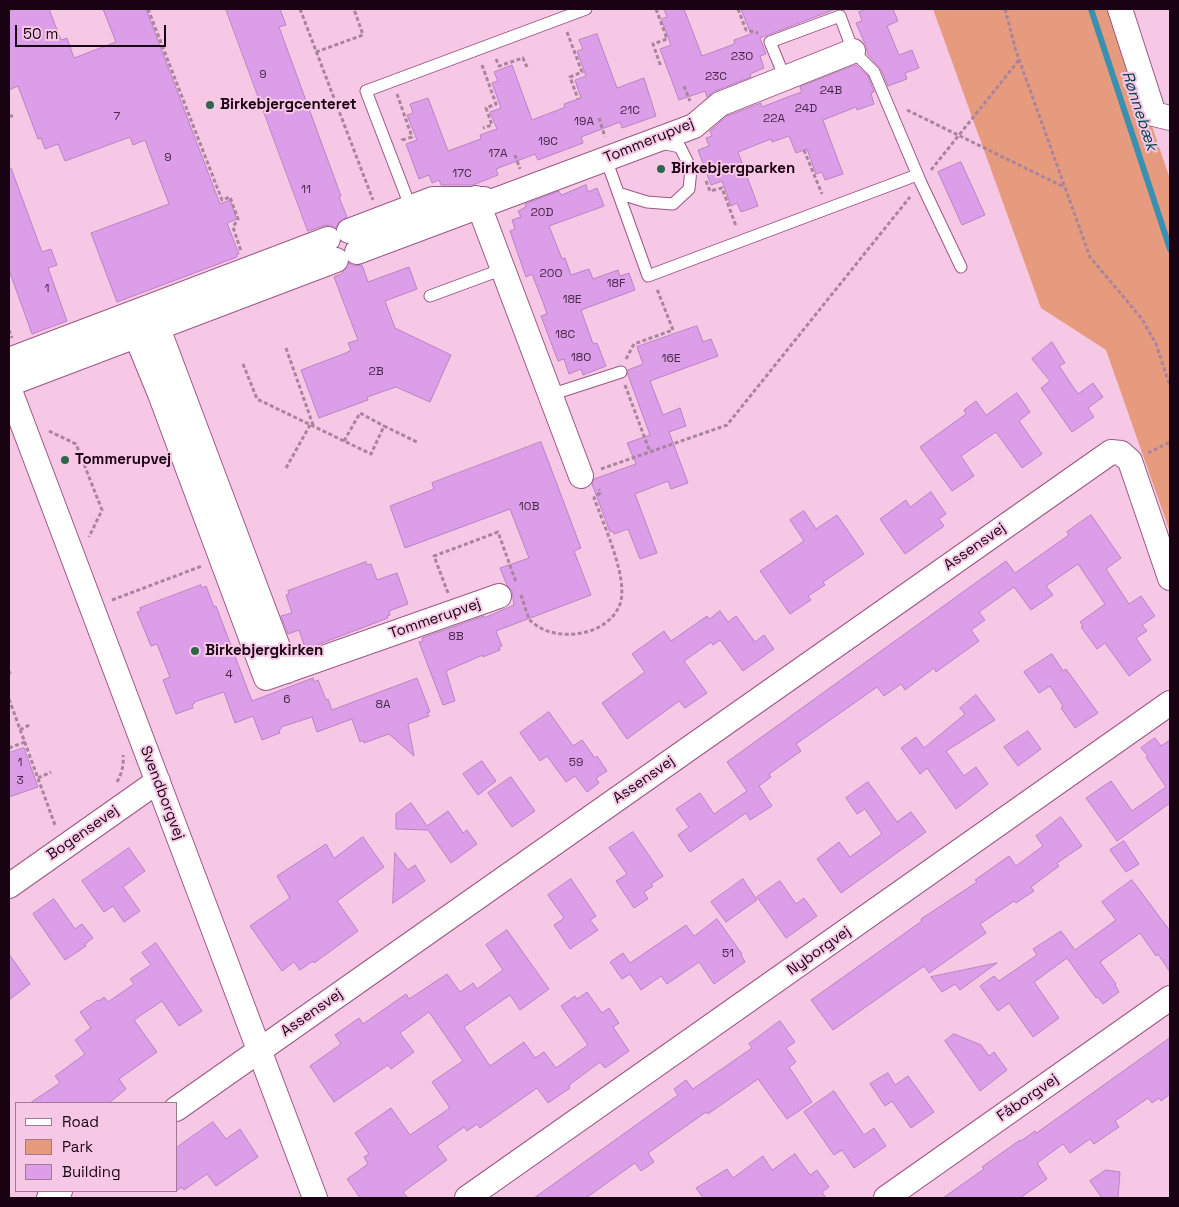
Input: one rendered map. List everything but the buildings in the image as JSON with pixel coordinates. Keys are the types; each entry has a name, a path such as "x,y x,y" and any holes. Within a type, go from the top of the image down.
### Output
{"street":[{"path":"1120,9 1154,114 1170,118"},
{"name":"Tommerupvej","path":"9,360 143,321 343,246 414,218 432,199 484,202 606,159 694,126 720,104 853,51"},
{"path":"484,202 503,269 550,394 587,474"},
{"name":"Tommerupvej","path":"9,384 246,270 343,246 380,219 414,218"},
{"path":"143,321 222,558 277,675"},
{"path":"143,321 277,675"},
{"name":"Svendborgvej","path":"9,388 315,1198"},
{"name":"Assensvej","path":"178,1108 1111,452 1121,453 1130,461 1170,578"},
{"name":"Tommerupvej","path":"277,675 512,592"},
{"name":"Nyborgvej","path":"467,1198 1170,703"},
{"name":"Bogensevej","path":"9,886 158,781"},
{"name":"Fåborgvej","path":"886,1198 1170,998"}],"lane":[{"path":"414,218 366,91 586,9"},
{"path":"785,78 770,42 840,16 853,51 874,72 919,179 961,267"},
{"path":"618,193 647,202 673,204 689,189 692,168 680,147 653,141"},
{"path":"606,159 648,276 827,209 919,179"},
{"path":"430,296 503,269"},
{"path":"550,394 621,372"}],"path":[{"path":"148,9 222,200 230,197 238,219 232,227 246,270"},
{"path":"300,9 380,219"},
{"path":"316,52 363,35 354,9"},
{"path":"656,9 667,39 653,44 661,68"},
{"path":"1005,9 1019,60 1090,258 1142,319 1156,344 1170,386"},
{"path":"562,18 582,72 570,77 578,99"},
{"path":"490,44 499,66 523,58 527,67"},
{"path":"476,50 496,104 486,108 492,124 483,128"},
{"path":"455,612 434,556 498,532 512,592 530,621 546,631 569,635 594,630 612,619 621,603 622,585 619,567 594,498 600,493 587,474 727,425 919,179 959,135 1019,60"},
{"path":"393,81 412,137 402,140 405,149"},
{"path":"684,86 691,104"},
{"path":"886,100 1064,187"},
{"path":"9,116 15,116"},
{"path":"804,150 827,209"},
{"path":"692,168 701,167 710,191 722,188 742,241"},
{"path":"650,452 620,369 634,344 672,330 652,274"},
{"path":"286,348 312,425 286,468"},
{"path":"243,364 256,399 371,454 384,426"},
{"path":"344,441 360,413 417,442"},
{"path":"111,600 222,558"},
{"path":"9,699 55,826"},
{"path":"20,730 31,724"},
{"path":"9,748 25,742"},
{"path":"114,786 121,775 124,762 122,746"},
{"path":"38,778 51,772"}],"green space":[{"path":"933,9 1112,9 1170,179 1170,532 1106,350 1041,308"}],"waterway":[{"name":"Rønnebæk","path":"1091,9 1170,249"}],"place":[{"name":"Birkebjergcenteret","path":"210,105"},
{"name":"Birkebjergparken","path":"661,169"},
{"name":"Tommerupvej","path":"65,460"},
{"name":"Birkebjergkirken","path":"195,651"}]}
